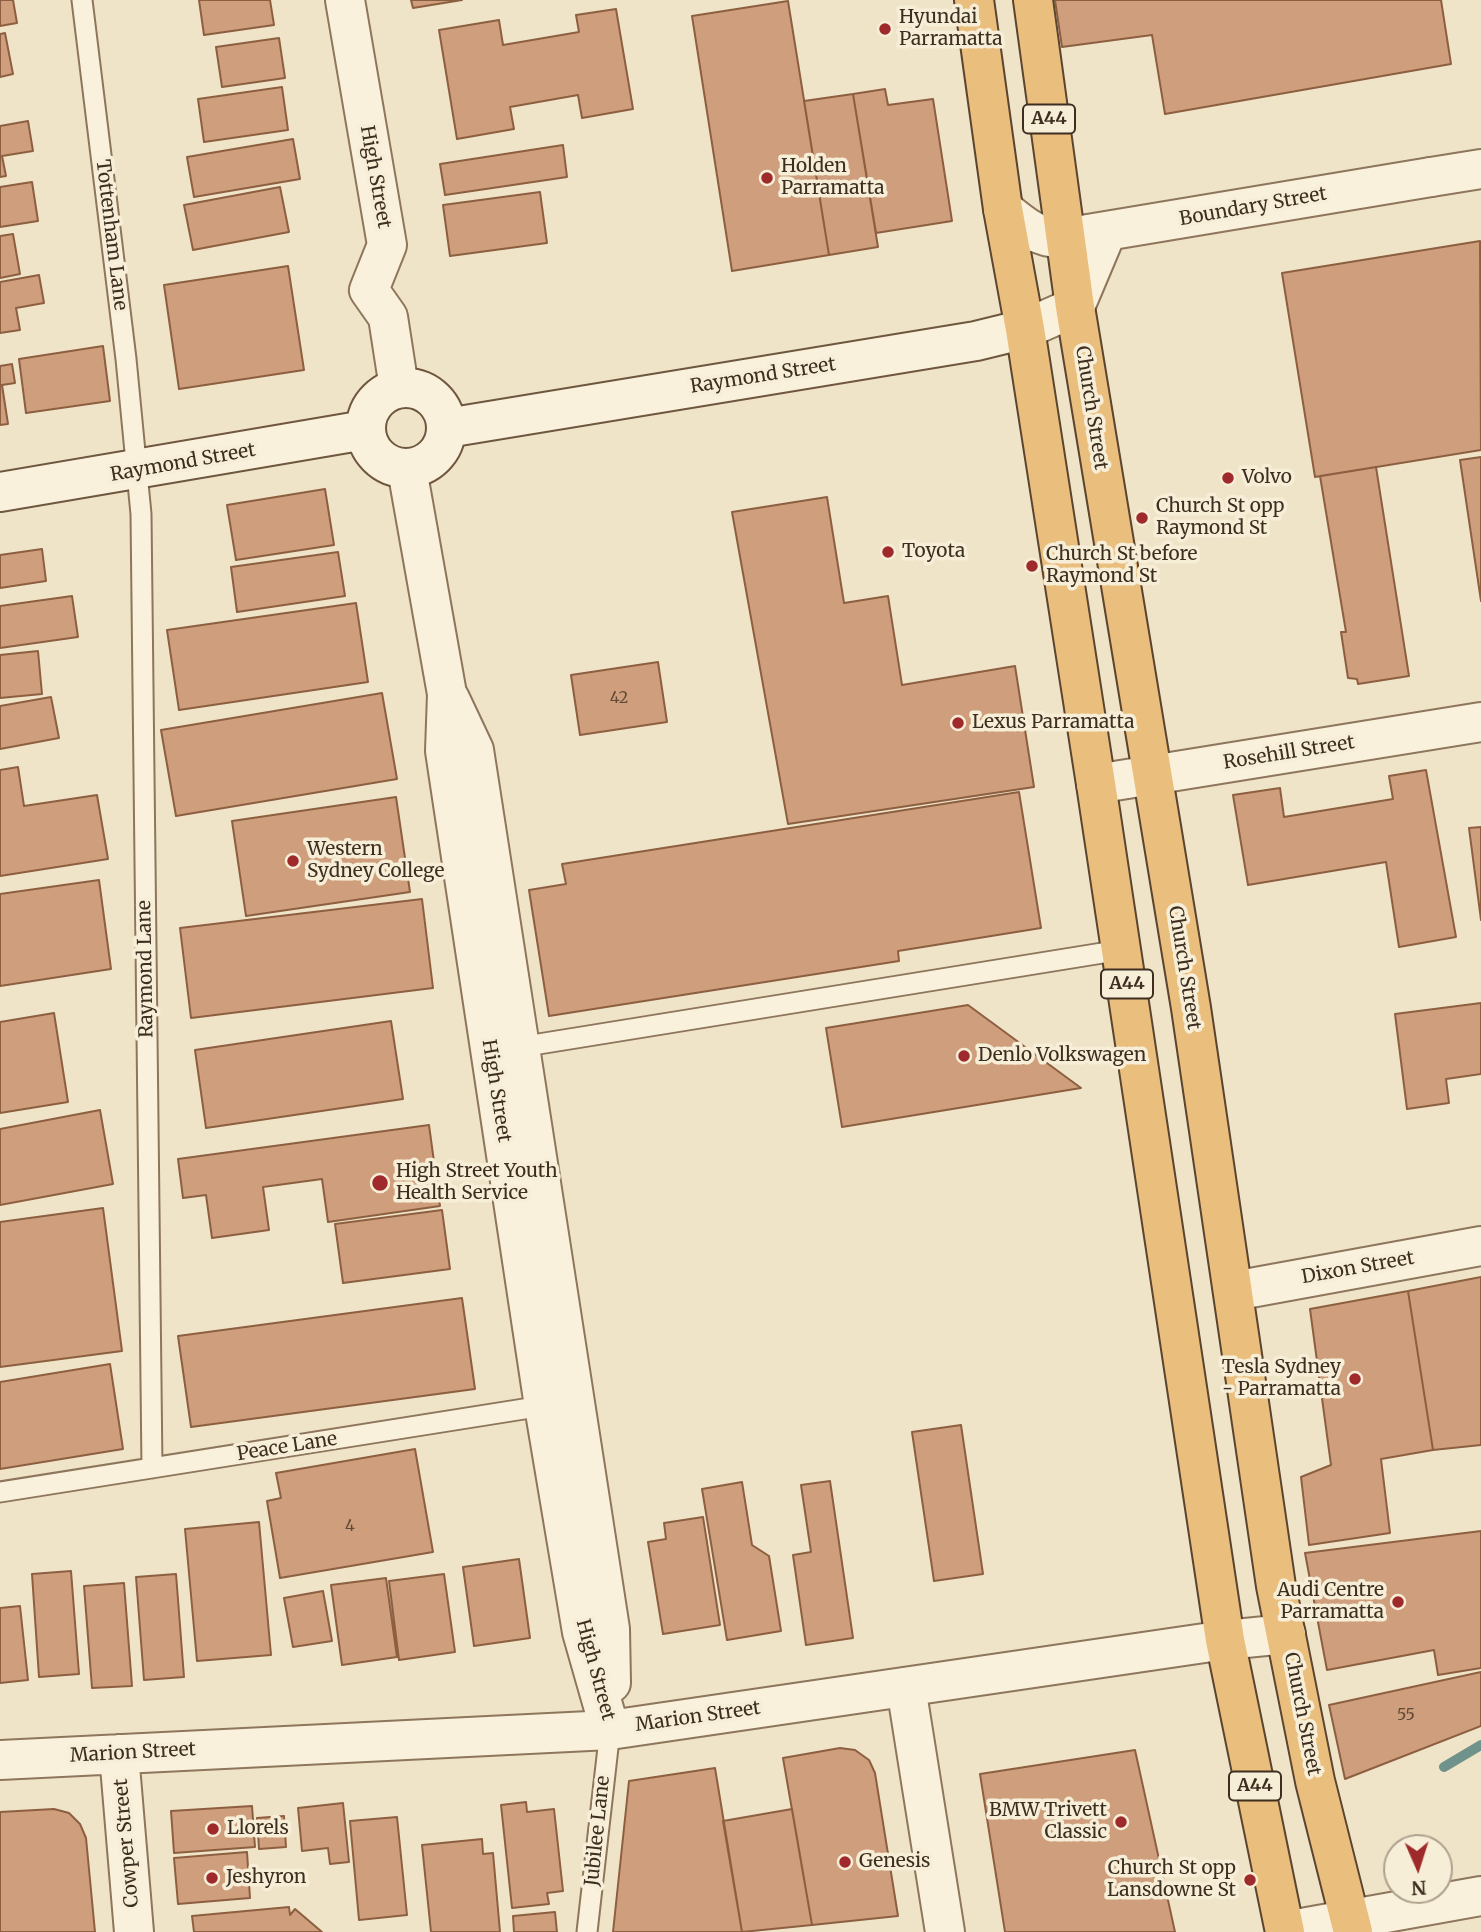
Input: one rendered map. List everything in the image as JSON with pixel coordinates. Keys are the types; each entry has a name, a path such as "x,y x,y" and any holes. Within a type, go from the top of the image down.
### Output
{"highway":[{"name":"A44","path":"974,0 1003,209 1025,329 1096,784 1225,1640 1285,1931"},
{"name":"Church Street","path":"1033,0 1075,307 1191,1008 1276,1586 1315,1781 1351,1926"}],"street":[{"name":"High Street","path":"345,0 387,245 369,290 388,317 399,388"},
{"name":"Boundary Street","path":"1065,238 1481,169"},
{"path":"1003,209 1030,230 1049,238 1065,238"},
{"path":"1075,307 1107,231"},
{"name":"Raymond Street","path":"447,428 976,341 1025,329 1075,307"},
{"path":"411,387 434,398 442,408 447,428 443,445 436,456 425,464 407,469 386,463 375,455 365,430 370,407 378,398 399,388 411,387"},
{"name":"Raymond Street","path":"0,492 365,430"},
{"name":"High Street","path":"407,469 447,694 474,750 508,1048 559,1403 610,1629 610,1730"},
{"name":"Rosehill Street","path":"1096,784 1481,722"},
{"name":"Dixon Street","path":"1234,1291 1481,1246"},
{"name":"Marion Street","path":"0,1760 610,1730 1225,1640 1286,1634"},
{"path":"906,1687 946,1932"},
{"name":"Cowper Street","path":"119,1754 134,1932"},
{"path":"1285,1931 1351,1926 1481,1896"}],"lane":[{"name":"Tottenham Lane","path":"82,0 126,359 136,471"},
{"name":"Raymond Lane","path":"136,471 141,514 152,1468"},
{"path":"508,1048 1121,950"},
{"name":"Peace Lane","path":"0,1492 559,1403"},
{"name":"Jubilee Lane","path":"587,1932 610,1730"}],"building":[{"path":"0,0 13,0 17,23 0,26"},
{"path":"199,0 270,0 274,25 204,35"},
{"path":"411,0 462,0 413,8"},
{"path":"1055,0 1441,0 1451,64 1165,114 1152,35 1062,47"},
{"name":"Holden Parramatta","path":"788,1 829,255 732,271 692,16"},
{"path":"616,9 633,109 582,118 578,95 510,107 514,129 457,139 439,30 499,20 503,45 579,32 576,15"},
{"path":"5,33 13,74 0,77 0,34"},
{"path":"279,38 285,78 222,87 216,47"},
{"path":"282,87 288,130 204,142 198,99"},
{"path":"885,89 888,105 933,99 952,221 876,233 853,94"},
{"path":"853,94 878,247 829,255 804,101"},
{"path":"28,121 33,151 2,156 6,176 0,177 0,126"},
{"path":"293,139 300,179 194,197 187,157"},
{"path":"563,145 567,177 445,195 440,164"},
{"path":"32,182 38,221 0,227 0,187"},
{"path":"280,187 289,232 193,250 184,205"},
{"path":"540,192 547,243 450,256 443,205"},
{"path":"13,234 20,274 0,278 0,236"},
{"path":"1480,241 1481,450 1315,477 1282,273"},
{"path":"288,266 304,370 179,389 164,285"},
{"path":"39,275 44,303 16,308 20,330 0,333 0,282"},
{"path":"103,346 110,401 26,413 19,359"},
{"path":"12,364 15,383 2,385 8,424 0,425 0,366"},
{"path":"1481,457 1481,601 1460,460"},
{"path":"1376,467 1409,676 1358,684 1357,679 1348,678 1341,632 1346,632 1320,476"},
{"path":"325,489 334,545 236,560 227,505"},
{"path":"827,497 844,603 888,596 902,685 1015,666 1034,787 788,824 732,512"},
{"path":"42,549 46,581 0,588 0,555"},
{"path":"338,552 345,596 237,612 231,567"},
{"path":"72,596 78,637 0,648 0,606"},
{"path":"356,603 368,682 179,710 167,630"},
{"path":"38,651 42,694 0,698 0,655"},
{"path":"658,662 667,722 580,735 571,675"},
{"path":"382,693 397,779 176,816 161,730"},
{"path":"51,697 59,738 0,749 0,706"},
{"path":"18,767 24,806 97,795 108,859 0,876 0,770"},
{"path":"1426,770 1456,937 1399,947 1386,862 1248,885 1233,795 1280,788 1284,817 1393,799 1389,776"},
{"path":"1019,792 1041,928 898,951 899,961 549,1016 529,890 566,884 562,864"},
{"path":"396,797 410,892 246,916 232,821"},
{"path":"1481,827 1481,920 1469,828"},
{"path":"99,880 111,969 0,986 0,894"},
{"path":"422,899 433,988 191,1018 180,928"},
{"path":"1481,1003 1481,1074 1446,1079 1449,1103 1407,1109 1395,1014"},
{"name":"Denlo Volkswagen","path":"968,1005 1081,1088 842,1127 826,1028"},
{"path":"54,1013 68,1102 0,1113 0,1022"},
{"path":"391,1021 403,1099 206,1128 195,1050"},
{"path":"100,1110 113,1184 0,1205 0,1129"},
{"name":"High Street Youth Health Service","path":"429,1125 440,1206 328,1222 322,1179 263,1187 269,1230 212,1238 206,1195 183,1198 178,1159"},
{"path":"103,1208 122,1351 0,1367 0,1222"},
{"path":"442,1210 450,1269 343,1283 335,1224"},
{"path":"1481,1277 1481,1445 1433,1450 1408,1291"},
{"path":"1408,1291 1433,1450 1381,1459 1390,1533 1309,1545 1301,1477 1331,1465 1310,1309"},
{"path":"462,1298 475,1389 191,1427 178,1336"},
{"path":"110,1364 123,1449 0,1469 0,1382"},
{"path":"961,1425 983,1574 934,1581 912,1432"},
{"path":"415,1449 433,1552 280,1578 267,1501 281,1498 276,1473"},
{"path":"830,1481 853,1638 806,1645 793,1555 811,1552 801,1485"},
{"path":"742,1482 752,1545 769,1556 781,1631 727,1640 702,1489"},
{"path":"703,1517 720,1625 663,1634 648,1542 666,1539 664,1523"},
{"path":"259,1522 271,1655 197,1661 185,1529"},
{"name":"Audi Centre Parramatta","path":"1481,1531 1481,1668 1438,1675 1434,1650 1327,1670 1305,1553"},
{"path":"519,1559 530,1638 474,1646 463,1567"},
{"path":"71,1571 79,1674 39,1677 32,1574"},
{"path":"176,1574 184,1677 144,1680 136,1577"},
{"path":"444,1574 455,1652 399,1660 389,1581"},
{"path":"386,1578 397,1657 342,1665 331,1585"},
{"path":"124,1583 132,1686 92,1688 84,1586"},
{"path":"323,1591 332,1641 293,1647 284,1598"},
{"path":"20,1606 28,1680 0,1683 0,1608"},
{"path":"1481,1672 1481,1726 1345,1779 1329,1705"},
{"name":"Genesis","path":"840,1748 855,1750 869,1760 875,1773 898,1916 812,1925 783,1758"},
{"path":"1135,1750 1175,1932 1005,1932 980,1774"},
{"path":"715,1768 742,1932 613,1932 629,1781"},
{"path":"526,1802 527,1812 554,1809 563,1891 547,1893 549,1904 512,1908 501,1805"},
{"path":"343,1803 349,1862 330,1864 328,1848 302,1851 298,1808"},
{"name":"Llorels","path":"252,1806 255,1847 174,1853 171,1811"},
{"path":"54,1809 69,1813 80,1824 86,1838 95,1932 0,1932 0,1812"},
{"path":"792,1809 812,1925 742,1932 723,1821"},
{"path":"284,1816 286,1847 259,1849 257,1818"},
{"path":"397,1817 407,1915 359,1920 350,1821"},
{"path":"482,1839 483,1854 493,1853 500,1932 431,1932 422,1845"},
{"name":"Jeshyron","path":"247,1852 250,1898 178,1904 174,1858"},
{"path":"289,1907 290,1915 295,1909 322,1932 194,1932 192,1916"},
{"path":"555,1912 557,1932 514,1932 513,1916"}],"waterway":[{"path":"1444,1767 1481,1745"}],"place":[{"name":"Hyundai Parramatta","path":"885,29"},
{"name":"Holden Parramatta","path":"767,178"},
{"name":"Volvo","path":"1228,478"},
{"name":"Church St opp Raymond St","path":"1142,518"},
{"name":"Toyota","path":"888,552"},
{"name":"Church St before Raymond St","path":"1032,566"},
{"name":"Lexus Parramatta","path":"958,723"},
{"name":"Western Sydney College","path":"293,861"},
{"name":"Denlo Volkswagen","path":"964,1056"},
{"name":"High Street Youth Health Service","path":"380,1183"},
{"name":"Tesla Sydney - Parramatta","path":"1355,1379"},
{"name":"Audi Centre Parramatta","path":"1398,1602"},
{"name":"BMW Trivett Classic","path":"1121,1822"},
{"name":"Llorels","path":"213,1829"},
{"name":"Genesis","path":"845,1862"},
{"name":"Jeshyron","path":"212,1878"},
{"name":"Church St opp Lansdowne St","path":"1250,1880"}]}
